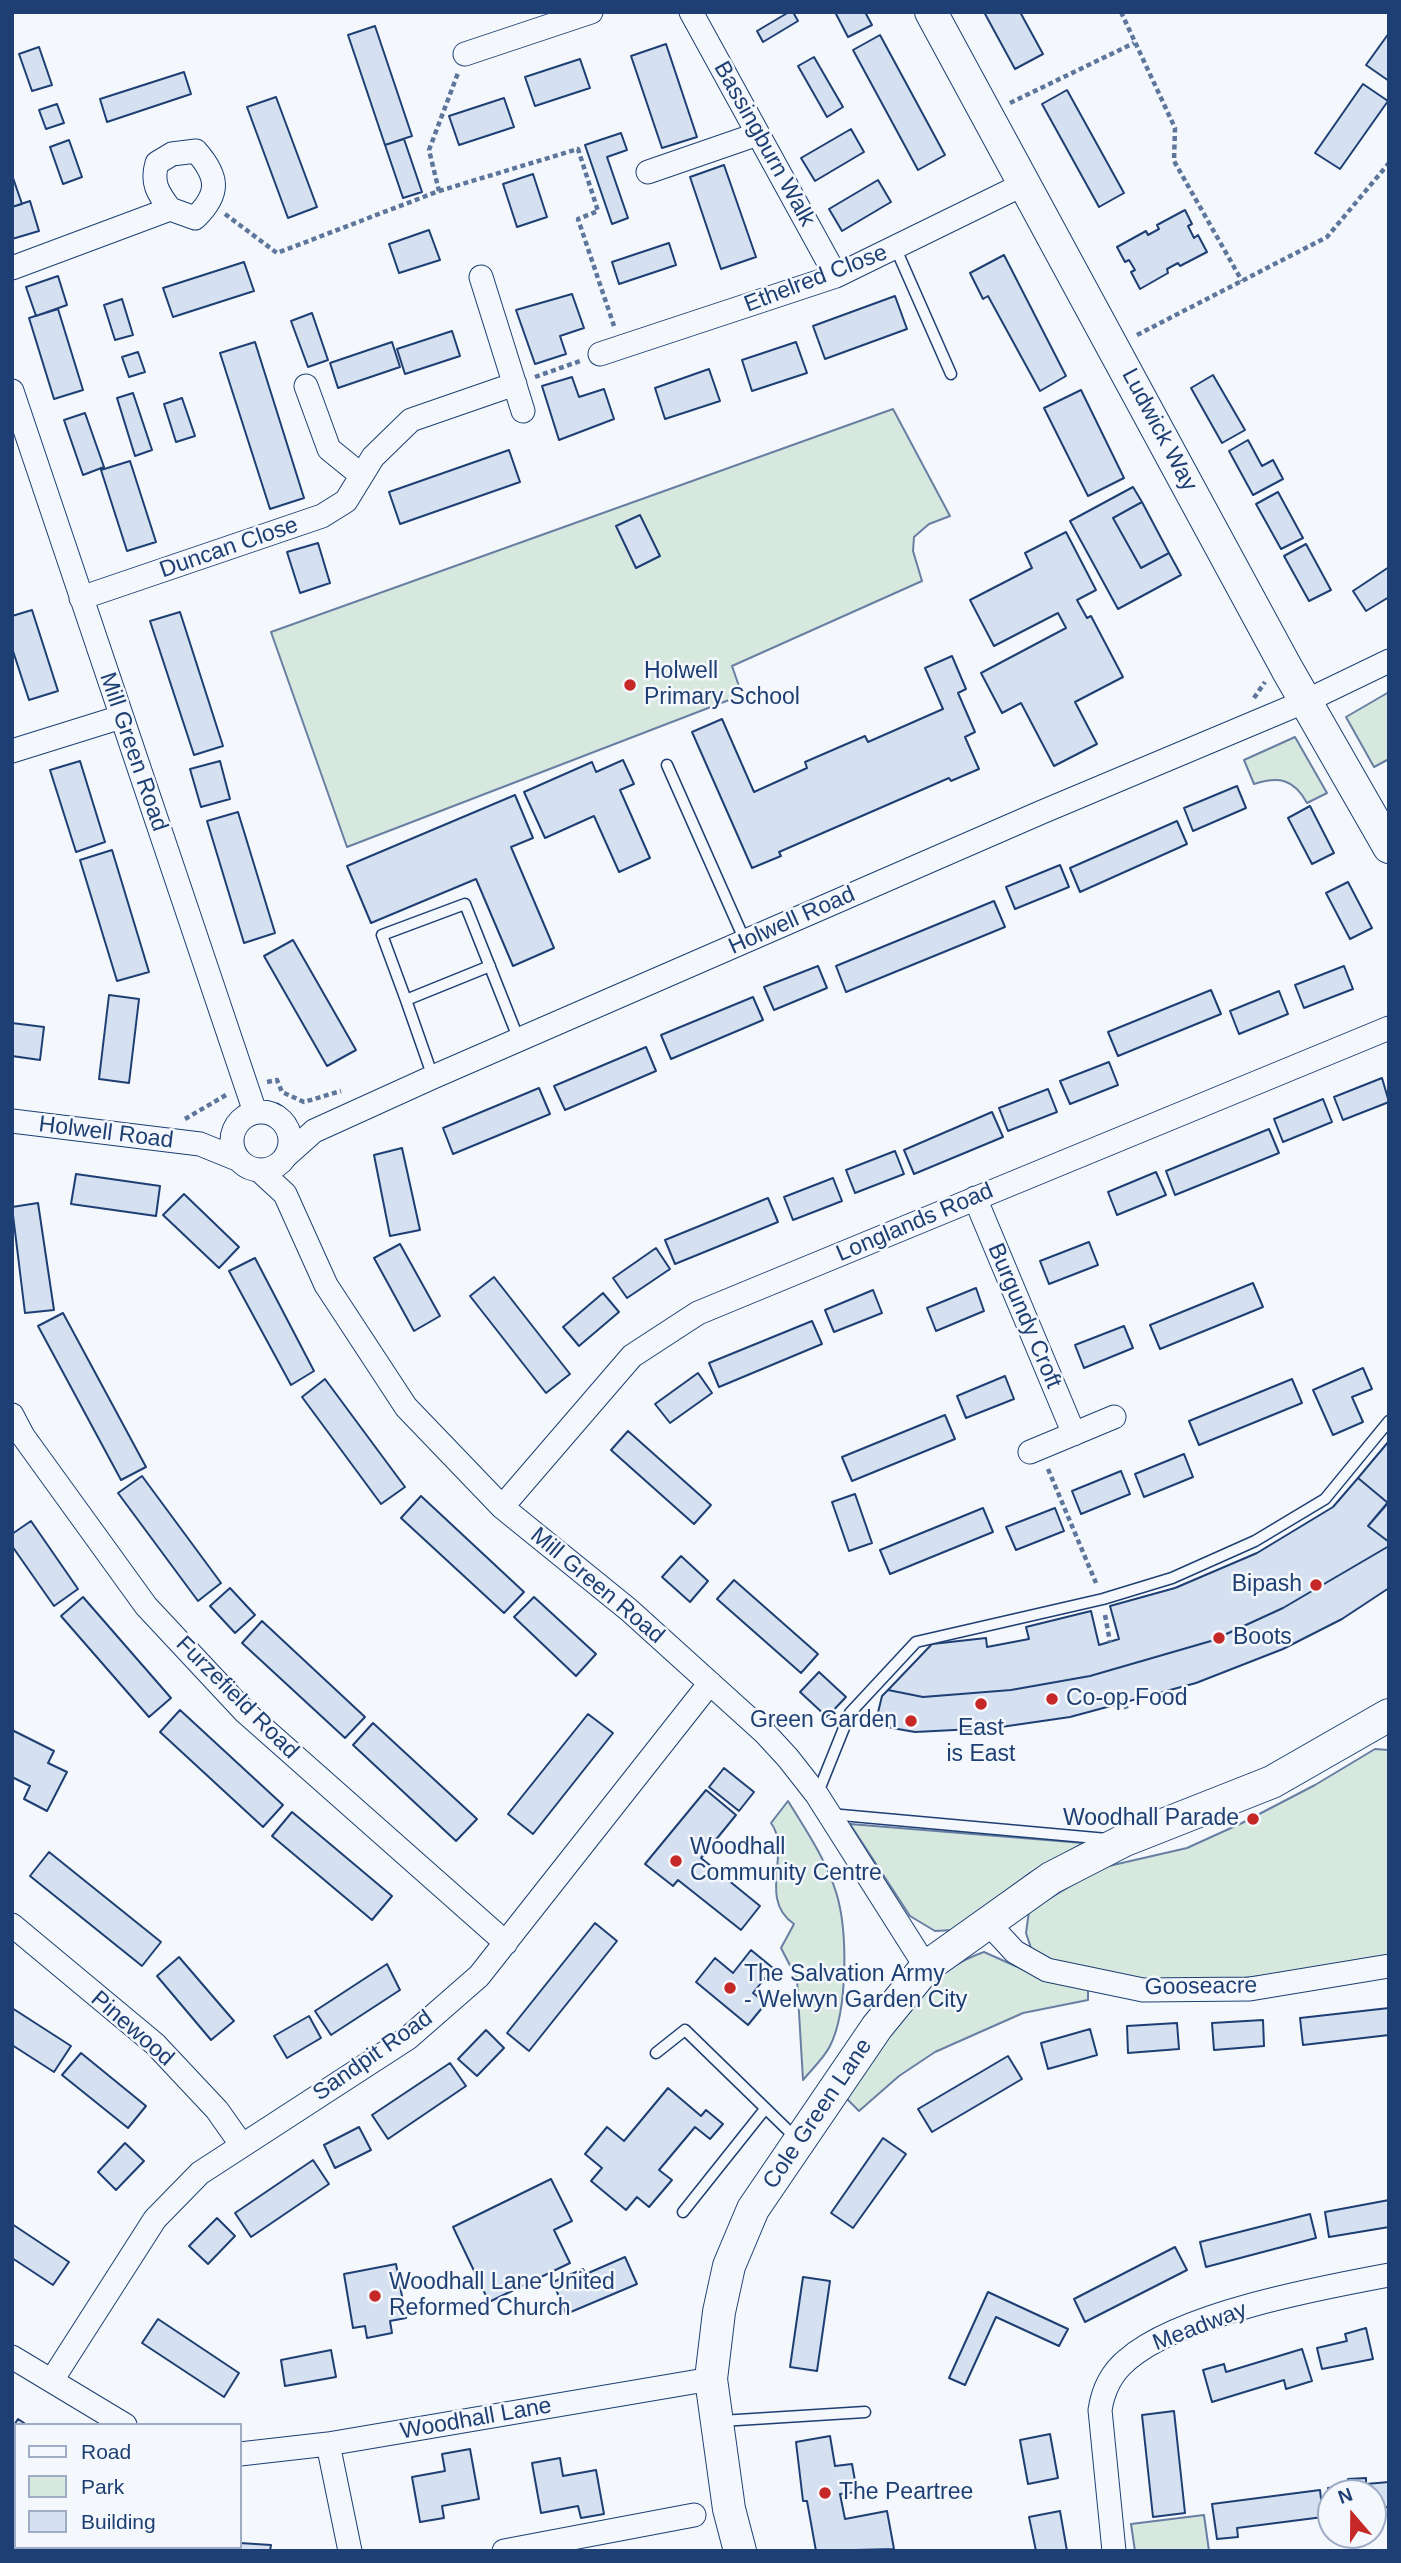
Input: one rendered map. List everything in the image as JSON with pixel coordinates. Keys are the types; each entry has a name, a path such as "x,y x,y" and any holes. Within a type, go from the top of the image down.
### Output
{"street":[{"path":"465,54 592,12"},
{"name":"Bassingburn Walk","path":"691,12 836,276"},
{"name":"Ludwick Way","path":"931,12 1306,701 1389,847"},
{"path":"648,172 758,134"},
{"path":"197,151 207,163 215,183 211,203 195,218 170,209 158,193 153,178 157,163 172,154 197,151"},
{"name":"Ethelred Close","path":"610,351 836,276 896,249 1024,184"},
{"path":"12,268 170,209"},
{"path":"481,277 523,411"},
{"name":"Duncan Close","path":"81,598 322,516 346,501 373,457 411,420 515,384"},
{"path":"306,386 329,449 361,475"},
{"name":"Mill Green Road","path":"12,391 121,717 246,1117"},
{"name":"Holwell Road","path":"285,1157 314,1131 433,1077 1042,811 1306,701 1389,661"},
{"path":"12,751 121,717"},
{"name":"Longlands Road","path":"502,1507 632,1356 698,1313 1389,1028"},
{"path":"276,1116 287,1126 290,1145 285,1157 271,1169 249,1168 237,1159 231,1139 246,1117 276,1116"},
{"name":"Holwell Road","path":"200,1144 246,1117"},
{"name":"Holwell Road","path":"12,1121 200,1144 237,1159"},
{"name":"Mill Green Road","path":"285,1157 285,1194"},
{"name":"Mill Green Road","path":"259,1170 285,1194 326,1284 406,1407 502,1507 629,1610 765,1733 822,1805 926,1967"},
{"name":"Burgundy Croft","path":"975,1198 1074,1434"},
{"name":"Furzefield Road","path":"12,1415 17,1438 146,1606 245,1712 506,1943"},
{"path":"1035,1450 1114,1418"},
{"name":"Sandpit Road","path":"52,2380 155,2219 200,2173 408,2038 479,1976 710,1683"},
{"name":"Cole Green Lane","path":"740,2551 729,2509 711,2379 719,2312 732,2256 753,2209 877,2027 926,1967 1051,1878 1125,1840 1272,1782 1387,1719"},
{"name":"Gooseacre","path":"989,1924 1015,1952 1047,1970 1143,1990 1250,1989 1389,1966"},
{"name":"Pinewood","path":"12,1925 155,2044 217,2110 241,2144"},
{"name":"Meadway","path":"1114,2551 1100,2410 1103,2391 1127,2360 1180,2330 1220,2315 1307,2291 1389,2275"},
{"path":"12,2357 122,2423"},
{"name":"Woodhall Lane","path":"242,2454 328,2444 711,2379"},
{"path":"328,2444 350,2551"},
{"path":"504,2551 694,2515"}],"lane":[{"path":"896,249 951,374"},
{"path":"667,765 745,942"},
{"path":"433,1077 382,935 466,904 519,1040"},
{"path":"406,1000 490,966"},
{"path":"1125,1840 822,1805 850,1713 916,1642 1103,1599 1172,1578 1255,1541 1325,1499 1389,1421"},
{"path":"656,2053 685,2031 799,2141"},
{"path":"683,2212 765,2109"},
{"path":"715,2421 865,2412"}],"path":[{"path":"1121,12 1175,128 1174,161 1242,281"},
{"path":"987,115 1134,43"},
{"path":"439,191 429,150 465,54"},
{"path":"211,203 276,253 439,191 578,149 598,211 578,219 610,351 515,384"},
{"path":"1115,346 1327,237 1389,163"},
{"path":"277,1080 282,1092 304,1101 350,1088"},
{"path":"191,1115 224,1096"},
{"path":"1035,1450 1103,1599 1110,1642"},
{"path":"1125,1704 1127,1710"}],"green space":[{"path":"893,409 950,516 929,524 914,537 913,551 922,581 732,666 742,695 347,847 271,632"},
{"path":"1389,692 1389,759 1374,767 1346,717"},
{"path":"1295,737 1327,793 1307,803 1291,784 1271,780 1254,784 1244,760"},
{"path":"1375,1749 1389,1750 1389,1958 1346,1967 1234,1979 1128,1980 1046,1960 1031,1948 1026,1933 1029,1911 1100,1868 1187,1848 1315,1785"},
{"path":"788,1801 827,1868 836,1892 843,1927 843,1991 836,2031 830,2046 803,2080 797,1979 781,1948 794,1924 783,1914 778,1902 778,1847 771,1823"},
{"path":"850,1824 1083,1843 1030,1873 953,1930 935,1931 910,1916"},
{"path":"984,1952 1040,1977 1088,1989 1088,2000 1023,2013 935,2052 899,2076 859,2111 845,2097 904,2012 940,1976 961,1962"},
{"path":"1204,2515 1209,2551 1135,2551 1131,2524"}],"building":[{"path":"793,12 798,21 763,42 757,31"},
{"path":"835,12 865,12 872,25 848,37"},
{"path":"984,12 1020,12 1043,54 1015,69"},
{"path":"375,26 412,136 385,145 348,35"},
{"path":"1389,33 1389,81 1366,65"},
{"path":"880,35 945,155 918,170 853,50"},
{"path":"666,44 697,137 662,148 631,56"},
{"path":"39,47 52,85 32,91 19,54"},
{"path":"814,57 843,107 827,117 798,66"},
{"path":"580,59 590,88 535,106 525,77"},
{"path":"184,72 191,94 107,122 100,99"},
{"path":"1363,84 1388,101 1340,169 1315,153"},
{"path":"1067,90 1124,193 1099,207 1042,104"},
{"path":"276,97 317,207 288,218 247,107"},
{"path":"504,98 514,127 459,145 449,116"},
{"path":"57,104 64,123 46,129 39,110"},
{"path":"851,129 864,152 815,181 801,158"},
{"path":"621,133 627,150 607,157 628,218 612,224 585,145"},
{"path":"404,139 422,192 403,198 385,145"},
{"path":"69,140 82,177 63,184 50,147"},
{"path":"724,165 756,257 721,269 690,177"},
{"path":"533,174 547,217 517,227 503,184"},
{"path":"12,175 22,204 12,207"},
{"path":"878,180 891,202 842,231 829,209"},
{"path":"30,201 39,231 12,239 12,207"},
{"path":"1185,210 1192,224 1188,226 1194,238 1198,235 1207,252 1180,266 1178,263 1167,269 1168,273 1140,289 1131,272 1135,270 1129,260 1125,262 1117,247 1146,231 1148,235 1159,229 1157,225"},
{"path":"429,230 440,260 399,273 389,244"},
{"path":"669,243 676,265 619,284 612,262"},
{"path":"1004,255 1066,376 1040,391 988,296 983,299 970,273"},
{"path":"244,262 254,291 173,317 163,288"},
{"path":"58,276 67,305 36,316 26,287"},
{"path":"572,294 584,328 560,336 566,354 535,364 516,310"},
{"path":"895,296 907,329 825,359 813,326"},
{"path":"122,299 133,335 115,340 104,305"},
{"path":"58,309 83,390 54,399 29,318"},
{"path":"312,313 328,360 308,367 291,321"},
{"path":"452,331 460,356 405,374 397,349"},
{"path":"255,342 304,498 270,509 220,353"},
{"path":"392,342 400,367 338,388 330,363"},
{"path":"796,342 807,373 752,391 742,360"},
{"path":"138,352 145,372 129,377 122,357"},
{"path":"709,369 720,401 665,419 655,388"},
{"path":"1213,375 1245,430 1222,443 1191,388"},
{"path":"572,377 579,397 604,389 614,419 559,440 542,386"},
{"path":"1081,390 1124,478 1088,496 1044,408"},
{"path":"133,393 152,450 135,456 117,398"},
{"path":"182,398 195,436 176,442 164,404"},
{"path":"85,413 104,467 83,475 64,420"},
{"path":"1248,440 1262,466 1273,460 1283,479 1253,495 1229,451"},
{"path":"509,450 520,482 400,524 389,492"},
{"path":"130,461 156,542 127,551 101,470"},
{"path":"1133,487 1142,502 1113,518 1141,568 1169,553 1181,575 1118,609 1070,521"},
{"path":"1278,492 1303,538 1281,549 1256,504"},
{"path":"1142,502 1169,553 1141,568 1113,518"},
{"path":"640,515 660,556 636,568 616,526"},
{"path":"1066,532 1096,590 1077,600 1087,618 1091,616 1123,677 1075,702 1097,744 1054,766 1021,703 1002,713 981,673 1066,628 1058,613 994,646 970,600 1032,568 1025,553"},
{"path":"318,543 330,583 300,593 287,552"},
{"path":"1306,544 1331,590 1309,601 1284,556"},
{"path":"1389,567 1389,597 1366,611 1353,591"},
{"path":"32,610 58,691 29,700 12,648 12,616"},
{"path":"180,612 223,746 194,755 150,621"},
{"path":"952,656 966,689 958,693 975,732 965,737 979,769 951,781 949,778 779,852 781,856 752,868 692,732 722,719 754,792 807,768 805,762 865,736 868,742 943,709 925,668"},
{"path":"623,760 634,784 620,790 650,858 619,872 594,816 545,838 524,792 592,762 596,772"},
{"path":"80,761 105,842 76,852 50,770"},
{"path":"220,761 230,799 201,807 190,769"},
{"path":"1237,786 1246,808 1193,831 1184,808"},
{"path":"515,795 533,838 511,847 554,948 513,966 476,879 371,923 347,866"},
{"path":"1310,806 1334,853 1312,864 1288,818"},
{"path":"238,812 275,933 244,943 207,821"},
{"path":"1177,821 1187,844 1080,892 1070,868"},
{"path":"112,850 149,972 117,981 80,860"},
{"path":"1060,865 1069,887 1015,909 1006,887"},
{"path":"1348,882 1372,928 1350,939 1326,893"},
{"path":"994,901 1005,927 846,992 836,966"},
{"path":"293,940 356,1050 327,1066 264,956"},
{"path":"818,966 827,988 774,1010 764,987"},
{"path":"1344,966 1353,989 1304,1008 1295,985"},
{"path":"1211,990 1221,1014 1118,1056 1108,1032"},
{"path":"1279,991 1288,1014 1239,1034 1230,1011"},
{"path":"109,995 139,999 129,1083 99,1079"},
{"path":"753,997 763,1020 671,1059 661,1035"},
{"path":"12,1023 44,1027 40,1060 12,1056"},
{"path":"646,1047 656,1071 565,1110 554,1086"},
{"path":"1109,1062 1118,1085 1070,1104 1060,1081"},
{"path":"1382,1078 1389,1102 1343,1120 1334,1097"},
{"path":"539,1088 550,1114 453,1154 443,1128"},
{"path":"1048,1089 1057,1112 1008,1131 999,1108"},
{"path":"1323,1099 1332,1122 1283,1142 1274,1119"},
{"path":"992,1112 1003,1137 914,1174 904,1150"},
{"path":"1269,1129 1279,1153 1175,1195 1166,1171"},
{"path":"402,1148 420,1230 390,1236 374,1155"},
{"path":"895,1151 904,1174 855,1193 846,1170"},
{"path":"1156,1172 1166,1195 1117,1215 1108,1192"},
{"path":"76,1174 160,1186 156,1216 71,1204"},
{"path":"833,1178 842,1201 793,1220 784,1197"},
{"path":"184,1194 239,1247 219,1268 163,1215"},
{"path":"768,1198 778,1222 675,1264 665,1240"},
{"path":"38,1203 54,1310 25,1313 12,1207"},
{"path":"1089,1242 1098,1265 1049,1284 1040,1261"},
{"path":"400,1244 440,1316 414,1331 374,1258"},
{"path":"656,1248 670,1269 627,1298 613,1278"},
{"path":"255,1258 314,1371 291,1385 229,1271"},
{"path":"494,1277 570,1374 546,1393 470,1296"},
{"path":"1253,1283 1263,1307 1160,1349 1150,1325"},
{"path":"976,1288 984,1311 936,1331 927,1308"},
{"path":"873,1290 882,1313 834,1332 825,1310"},
{"path":"603,1293 619,1312 579,1346 563,1327"},
{"path":"63,1313 146,1467 121,1480 38,1326"},
{"path":"812,1321 822,1344 719,1387 709,1363"},
{"path":"1124,1326 1133,1348 1084,1368 1075,1345"},
{"path":"1363,1368 1372,1389 1352,1397 1363,1422 1333,1435 1313,1390"},
{"path":"698,1373 712,1393 670,1423 655,1404"},
{"path":"1005,1376 1014,1399 966,1418 957,1396"},
{"path":"325,1379 405,1487 381,1504 302,1397"},
{"path":"1292,1379 1302,1403 1199,1445 1189,1421"},
{"path":"945,1415 955,1439 852,1481 842,1457"},
{"path":"628,1431 711,1505 694,1524 611,1450"},
{"path":"1389,1441 1389,1501 1388,1503 1358,1478"},
{"path":"1184,1454 1193,1477 1144,1497 1135,1474"},
{"path":"1121,1471 1130,1494 1081,1514 1072,1491"},
{"path":"142,1476 221,1583 198,1601 118,1493"},
{"path":"1358,1478 1388,1503 1368,1526 1389,1542 1389,1546 1283,1608 1211,1641 1090,1676 1011,1690 923,1697 888,1690 932,1644 986,1638 987,1647 1029,1639 1026,1627 1091,1611 1099,1645 1119,1639 1110,1606 1175,1588 1257,1553 1333,1507"},
{"path":"855,1494 872,1543 849,1551 832,1502"},
{"path":"421,1496 524,1592 504,1613 401,1518"},
{"path":"1389,1501 1389,1542 1368,1526"},
{"path":"983,1508 993,1532 890,1574 880,1550"},
{"path":"1055,1508 1064,1531 1016,1550 1006,1527"},
{"path":"31,1521 78,1589 54,1606 12,1546 12,1534"},
{"path":"1389,1546 1389,1588 1342,1619 1283,1649 1196,1683 1070,1717 994,1728 915,1732 875,1725 882,1696 888,1690 923,1697 1011,1690 1090,1676 1211,1641 1283,1608"},
{"path":"681,1556 708,1581 690,1602 662,1577"},
{"path":"734,1580 818,1654 801,1673 717,1599"},
{"path":"230,1588 255,1615 235,1633 210,1606"},
{"path":"83,1597 171,1698 149,1717 61,1616"},
{"path":"534,1597 596,1654 576,1676 514,1617"},
{"path":"262,1621 365,1717 345,1738 242,1643"},
{"path":"819,1672 846,1697 827,1717 800,1692"},
{"path":"180,1710 283,1805 263,1827 160,1732"},
{"path":"588,1714 613,1733 533,1834 508,1814"},
{"path":"373,1723 477,1819 456,1841 353,1745"},
{"path":"12,1730 54,1751 48,1763 67,1772 47,1811 24,1799 30,1786 12,1777"},
{"name":"Woodhall Community Centre","path":"724,1768 754,1792 739,1811 709,1787"},
{"name":"Woodhall Community Centre","path":"706,1790 736,1815 701,1858 760,1906 741,1930 678,1880 673,1886 645,1864"},
{"path":"292,1812 392,1896 372,1920 272,1836"},
{"path":"49,1852 161,1942 142,1966 30,1876"},
{"path":"595,1923 617,1941 529,2051 507,2033"},
{"name":"The Salvation Army - Welwyn Garden City","path":"751,1950 773,1968 753,1993 766,2003 748,2025 696,1982 715,1958 733,1973"},
{"path":"179,1957 234,2021 211,2040 157,1976"},
{"path":"387,1964 400,1990 331,2035 315,2011"},
{"path":"12,2008 71,2046 54,2072 12,2045"},
{"path":"1389,2008 1389,2035 1303,2045 1300,2018"},
{"path":"309,2016 321,2038 287,2058 274,2036"},
{"path":"1263,2020 1264,2046 1214,2050 1212,2023"},
{"path":"1177,2023 1179,2049 1128,2053 1127,2026"},
{"path":"1090,2029 1097,2055 1048,2069 1041,2043"},
{"path":"486,2030 504,2048 477,2076 458,2059"},
{"path":"81,2053 146,2106 128,2128 62,2075"},
{"path":"1008,2056 1022,2079 932,2132 918,2109"},
{"path":"450,2063 466,2086 388,2139 372,2115"},
{"path":"668,2088 701,2116 706,2110 723,2124 710,2139 695,2127 659,2170 672,2180 649,2207 637,2197 626,2210 591,2181 602,2168 585,2154 607,2127 624,2141"},
{"path":"359,2127 371,2150 335,2168 324,2145"},
{"path":"883,2138 906,2154 853,2228 831,2213"},
{"path":"125,2143 144,2161 116,2190 98,2172"},
{"path":"313,2160 329,2184 251,2237 235,2213"},
{"path":"551,2179 572,2221 554,2230 570,2263 489,2302 453,2227"},
{"path":"1389,2200 1389,2227 1329,2237 1325,2212"},
{"path":"1310,2214 1316,2238 1206,2267 1200,2242"},
{"path":"217,2218 235,2236 208,2264 189,2246"},
{"path":"12,2224 69,2262 53,2285 12,2258"},
{"path":"1175,2247 1187,2270 1085,2322 1074,2299"},
{"path":"625,2257 637,2284 566,2314 553,2282 583,2269 586,2274"},
{"name":"Woodhall Lane United Reformed Church","path":"396,2264 406,2318 390,2321 392,2333 367,2338 365,2326 353,2328 344,2274"},
{"path":"803,2277 830,2281 817,2371 790,2367"},
{"path":"988,2292 1068,2329 1059,2346 996,2317 965,2385 949,2378"},
{"path":"158,2319 239,2373 224,2397 142,2343"},
{"path":"1366,2328 1373,2359 1322,2369 1317,2348 1347,2341 1345,2334"},
{"path":"1302,2349 1312,2381 1286,2389 1284,2380 1212,2402 1203,2370 1224,2364 1226,2372"},
{"path":"331,2350 336,2377 285,2386 281,2360"},
{"path":"1174,2411 1185,2513 1153,2517 1142,2415"},
{"path":"14,2425 14,2450 12,2449"},
{"path":"1050,2434 1058,2478 1028,2484 1020,2440"},
{"name":"The Peartree","path":"830,2436 835,2466 852,2464 857,2492 840,2494 845,2519 887,2511 894,2549 816,2551 807,2501 803,2501 796,2442"},
{"path":"470,2449 479,2499 442,2506 444,2518 420,2522 412,2477 445,2471 442,2454"},
{"path":"560,2458 563,2476 596,2470 604,2514 581,2518 578,2506 541,2513 532,2463"},
{"path":"1389,2482 1389,2507 1387,2507"},
{"path":"1317,2490 1317,2518 1237,2528 1238,2537 1217,2539 1212,2504"},
{"path":"1060,2511 1067,2551 1036,2551 1029,2517"},
{"path":"242,2543 271,2545 270,2551 220,2551 242,2549"}],"place":[{"name":"Holwell Primary School","path":"630,685"},
{"name":"Bipash","path":"1316,1585"},
{"name":"Boots","path":"1219,1638"},
{"name":"Co-op Food","path":"1052,1699"},
{"name":"East is East","path":"981,1704"},
{"name":"Green Garden","path":"911,1721"},
{"name":"Woodhall Parade","path":"1253,1819"},
{"name":"Woodhall Community Centre","path":"676,1861"},
{"name":"The Salvation Army - Welwyn Garden City","path":"730,1988"},
{"name":"Woodhall Lane United Reformed Church","path":"375,2296"},
{"name":"The Peartree","path":"825,2493"}]}
